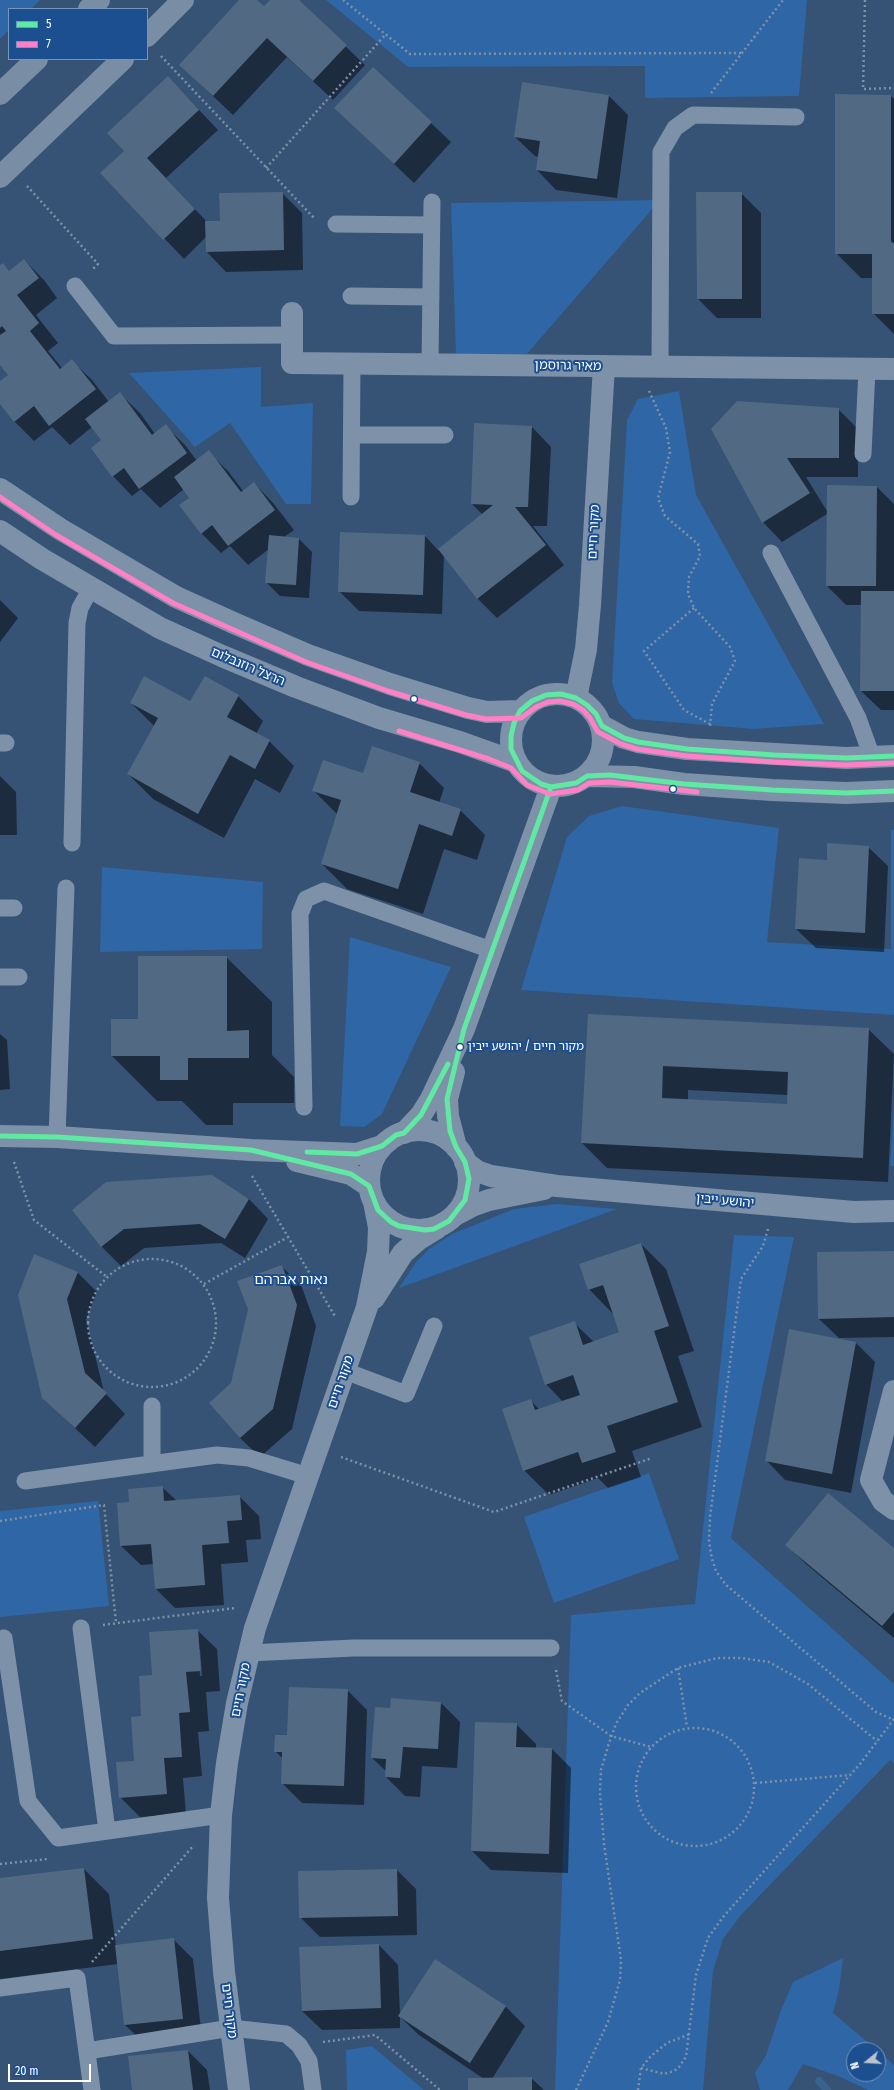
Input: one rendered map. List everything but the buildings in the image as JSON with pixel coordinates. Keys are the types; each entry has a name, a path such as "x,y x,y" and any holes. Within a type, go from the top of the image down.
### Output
{"main road":[{"path":"90,8 98,0"},
{"path":"152,44 184,0"},
{"path":"0,94 37,60"},
{"path":"5,172 122,60"}],"street":[{"name":"מאיר גרוסמן","path":"292,313 292,363 894,369"},
{"name":"מקור חיים","path":"576,698 586,649 590,605 604,366"},
{"path":"0,489 60,530 176,597 308,655 390,684 468,708 487,712 520,711"},
{"name":"הרצל רוזנבלום","path":"0,531 91,588 160,628 296,687 378,718 460,742 516,762"},
{"path":"561,694 576,698 587,704 596,714 602,726 604,740 602,753 596,766 587,776 576,783 551,787 530,778 522,771 516,762 511,749 511,736 514,722 520,711 532,701 546,695 561,694"},
{"path":"602,726 624,738 638,742 687,749 846,758 894,756"},
{"path":"587,776 634,776 684,784 779,790 846,793 894,791"},
{"path":"404,1132 421,1115 431,1100 464,1029 494,951 551,787"},
{"path":"244,1150 351,1174 372,1194 384,1216 399,1226 416,1230 434,1229 449,1220 465,1200 468,1188 468,1170 450,1131 447,1099 464,1029"},
{"path":"3,1136 57,1137 244,1150 357,1154 382,1146 404,1132 417,1130 440,1135 460,1154"},
{"path":"372,1194 370,1168 382,1146"},
{"name":"יהושע ייבין","path":"460,1154 477,1171 491,1176 557,1186 854,1212 894,1211"},
{"name":"יהושע ייבין","path":"449,1220 472,1206 489,1200 557,1186"},
{"name":"מקור חיים","path":"240,2090 231,2028 218,1898 221,1815 237,1703 248,1653 264,1604 367,1307 378,1252 379,1227 372,1194"},
{"name":"מקור חיים","path":"367,1307 403,1253 419,1239 449,1220"},
{"path":"894,1391 871,1480 883,1501 894,1509"}],"lane":[{"path":"650,367 661,152 675,128 693,115 796,117"},
{"path":"430,364 432,202"},
{"path":"336,224 431,225"},
{"path":"75,286 114,336 292,335"},
{"path":"351,296 431,297"},
{"path":"351,497 352,364"},
{"path":"864,454 867,369"},
{"path":"352,435 445,435"},
{"path":"771,553 858,718 872,757"},
{"path":"72,843 76,623 80,608 91,588"},
{"path":"57,1137 66,888"},
{"path":"304,1107 300,914 306,899 324,891 494,951"},
{"path":"0,977 19,977"},
{"path":"345,1371 406,1394 434,1326"},
{"path":"152,1406 152,1464"},
{"path":"25,1481 217,1455 249,1458 308,1476"},
{"path":"81,1628 107,1831"},
{"path":"4,1638 28,1801 58,1838 221,1815"},
{"path":"248,1653 354,1648 551,1648"},
{"path":"0,1988 77,1978 92,2090"},
{"path":"87,2051 231,2028 286,2034 299,2045 309,2061 313,2090"}],"path":[{"path":"343,0 410,54 741,53"},
{"path":"693,115 783,0"},
{"path":"864,0 863,89 894,88"},
{"path":"266,168 386,34"},
{"path":"152,44 318,223 336,224"},
{"path":"5,172 98,264 75,286"},
{"path":"650,367 654,407 666,428 670,452 658,498 665,516 698,544 700,556 689,577 688,594 694,608 730,647 735,661 712,704 707,750"},
{"path":"694,608 644,651 684,710 710,724"},
{"path":"3,1136 34,1220 107,1277"},
{"path":"244,1150 288,1237 353,1348"},
{"path":"641,2068 664,2074 674,2071 680,2067 686,2057 690,2034 696,1975 708,1938 723,1917 850,1775 894,1720 876,1712 726,1585 716,1571 712,1559 709,1542 710,1517 741,1279 763,1246 775,1206"},
{"path":"204,1284 288,1237"},
{"path":"157,1258 175,1262 191,1271 204,1284 213,1303 216,1323 213,1344 203,1362 188,1377 168,1385 148,1387 128,1382 110,1371 97,1354 89,1335 88,1314 95,1294 107,1277 122,1266 133,1262 157,1258"},
{"path":"318,1449 494,1512 652,1458"},
{"path":"0,1521 104,1505 116,1623"},
{"path":"81,1628 264,1604"},
{"path":"551,1648 562,1701 611,1736 651,1747"},
{"path":"576,2090 608,2022 620,1980 621,1960 601,1818 601,1770 611,1736 616,1724 628,1705 640,1692 678,1668 716,1658 742,1658 768,1662 808,1684 877,1741"},
{"path":"678,1668 687,1727"},
{"path":"687,1727 706,1728 725,1735 740,1747 750,1764 755,1783 753,1802 744,1820 732,1834 714,1843 695,1846 676,1843 659,1834 646,1819 638,1802 636,1782 640,1763 651,1747 661,1738 687,1727"},
{"path":"755,1783 850,1775"},
{"path":"77,1978 195,1844"},
{"path":"638,2090 641,2068 651,2056 667,2043 690,2034"},
{"path":"299,2045 375,2035 440,2090"}],"shaded area":[{"path":"0,0 40,0 32,8 8,8 8,31 0,39"},
{"path":"326,0 807,0 799,96 645,98 645,66 408,67"},
{"path":"660,200 527,354 456,355 451,203"},
{"path":"261,367 261,407 313,403 311,504 286,504 230,423 195,447 129,373"},
{"path":"679,391 696,495 824,724 754,729 634,719 619,703 612,683 627,420 638,399"},
{"path":"622,806 779,828 767,942 891,949 891,830 894,830 894,1015 521,990 567,837 589,816"},
{"path":"102,867 263,882 262,949 100,952"},
{"path":"350,937 451,967 382,1114 364,1127 340,1126"},
{"path":"894,1105 894,1166 890,1166"},
{"path":"557,1204 617,1209 399,1288 416,1262 429,1249 452,1234 514,1209"},
{"path":"734,1235 794,1237 731,1538 894,1684 894,1763 890,1760 741,1915 723,1939 713,1971 703,2090 555,2090 571,1615 695,1604"},
{"path":"649,1473 679,1559 554,1603 524,1517"},
{"path":"98,1501 109,1606 0,1617 0,1511"},
{"path":"843,1958 839,1990 833,2013 867,2042 846,2042 846,2080 803,2064 788,2090 760,2090 755,2073 766,2055 781,2010 793,1982"},
{"path":"372,2046 424,2090 347,2090 346,2050"},
{"path":"886,2058 894,2065 894,2090 868,2090 851,2082 886,2082"}],"waterway":[{"path":"819,2081 827,2090"}],"transit line":[{"name":"7","path":"0,497 56,535 173,603 306,662 388,691 466,715 486,719 521,718 536,707 548,702 560,701 573,704 583,710 590,718 598,732 621,744 637,749 687,756 774,762 846,765 894,763"},
{"name":"5","path":"894,756 846,758 774,755 687,749 638,742 624,738 602,726 596,714 587,705 576,698 561,694 546,695 532,701 520,711 514,723 511,736 511,749 522,771 541,784 551,787 576,783 587,776 610,775 684,784 772,790 846,793 894,791"},
{"name":"7","path":"399,731 489,759 511,768 527,785 550,794 578,790 589,783 610,782 697,792"},
{"name":"5","path":"0,1136 57,1137 251,1150 351,1174 369,1186 378,1210 391,1222 399,1226 425,1230 434,1229 449,1221 465,1200 469,1179 465,1162 456,1147 450,1131 447,1099 464,1029 551,787"},
{"name":"5","path":"307,1152 357,1154 382,1146 396,1135 404,1133 421,1115 448,1064"}],"place":[{"name":"מקור חיים / יהושע ייבין","path":"460,1047"}],"district":[{"name":"נאות אברהם","path":"291,1280"}]}
